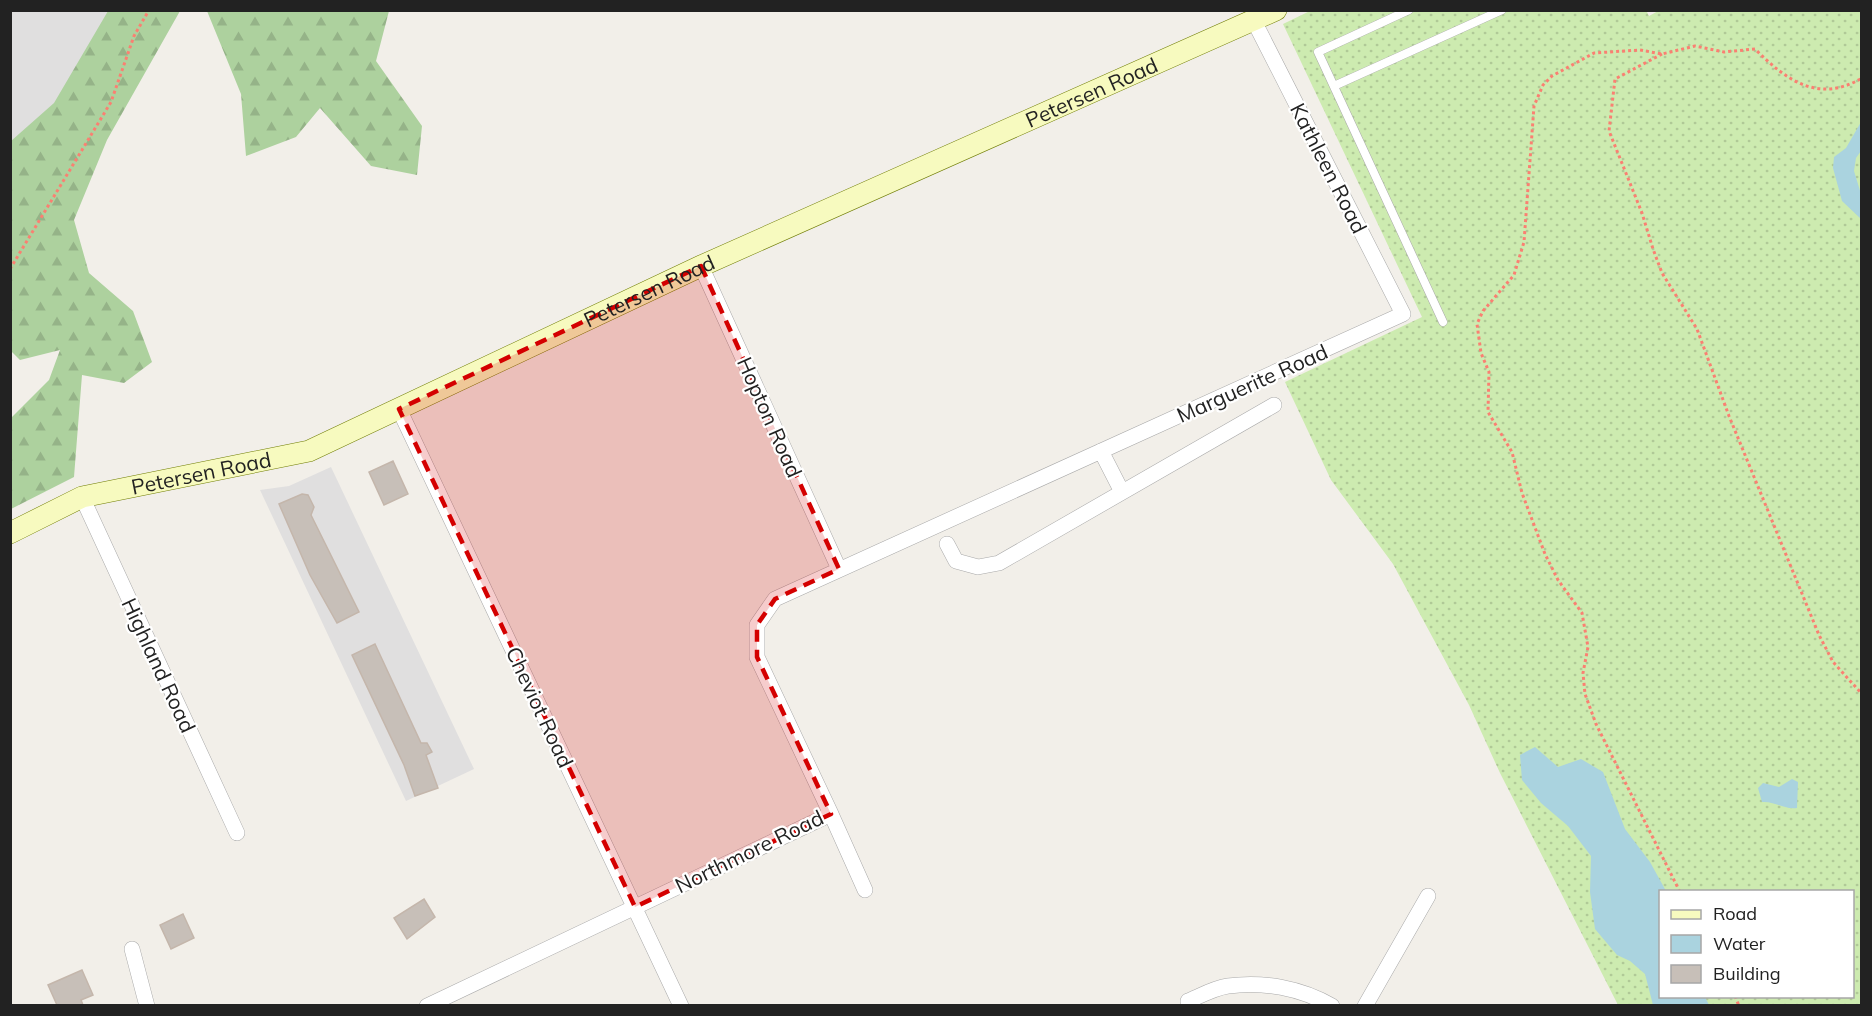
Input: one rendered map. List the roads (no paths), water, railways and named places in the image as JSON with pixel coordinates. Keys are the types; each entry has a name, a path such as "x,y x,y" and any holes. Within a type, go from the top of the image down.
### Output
{"street":[{"name":"Petersen Road","path":"10,533 82,497 309,451 701,266 1276,10"},
{"name":"Kathleen Road","path":"1254,21 1403,314"},
{"name":"Hopton Road","path":"701,266 839,569"},
{"name":"Marguerite Road","path":"839,569 1403,314"},
{"name":"Marguerite Road","path":"947,544 956,561 978,567 999,563 1274,405"},
{"name":"Cheviot Road","path":"399,409 681,1005"},
{"path":"1101,452 1122,492"},
{"name":"Highland Road","path":"82,497 237,833"},
{"name":"Northmore Road","path":"427,1005 831,814 757,657 757,625 775,599 839,569"},
{"path":"831,814 865,891"},
{"path":"1365,1005 1428,896"},
{"path":"132,949 147,1005"},
{"path":"1188,1001 1226,987 1264,984 1314,996 1332,1005"}],"lane":[{"path":"1409,10 1318,52 1443,322"},
{"path":"1334,86 1502,10"}],"water":[{"path":"1861,122 1861,151 1856,158 1854,171 1861,194 1861,219 1842,201 1833,168 1834,157 1846,148"},
{"path":"1535,747 1558,767 1581,759 1603,772 1625,829 1650,862 1665,890 1659,890 1659,998 1706,998 1709,1005 1653,1005 1645,974 1630,961 1617,955 1595,929 1590,892 1591,856 1568,826 1541,803 1522,780 1520,755"},
{"path":"1792,779 1798,782 1797,808 1762,802 1758,788 1763,783 1779,787"}]}
